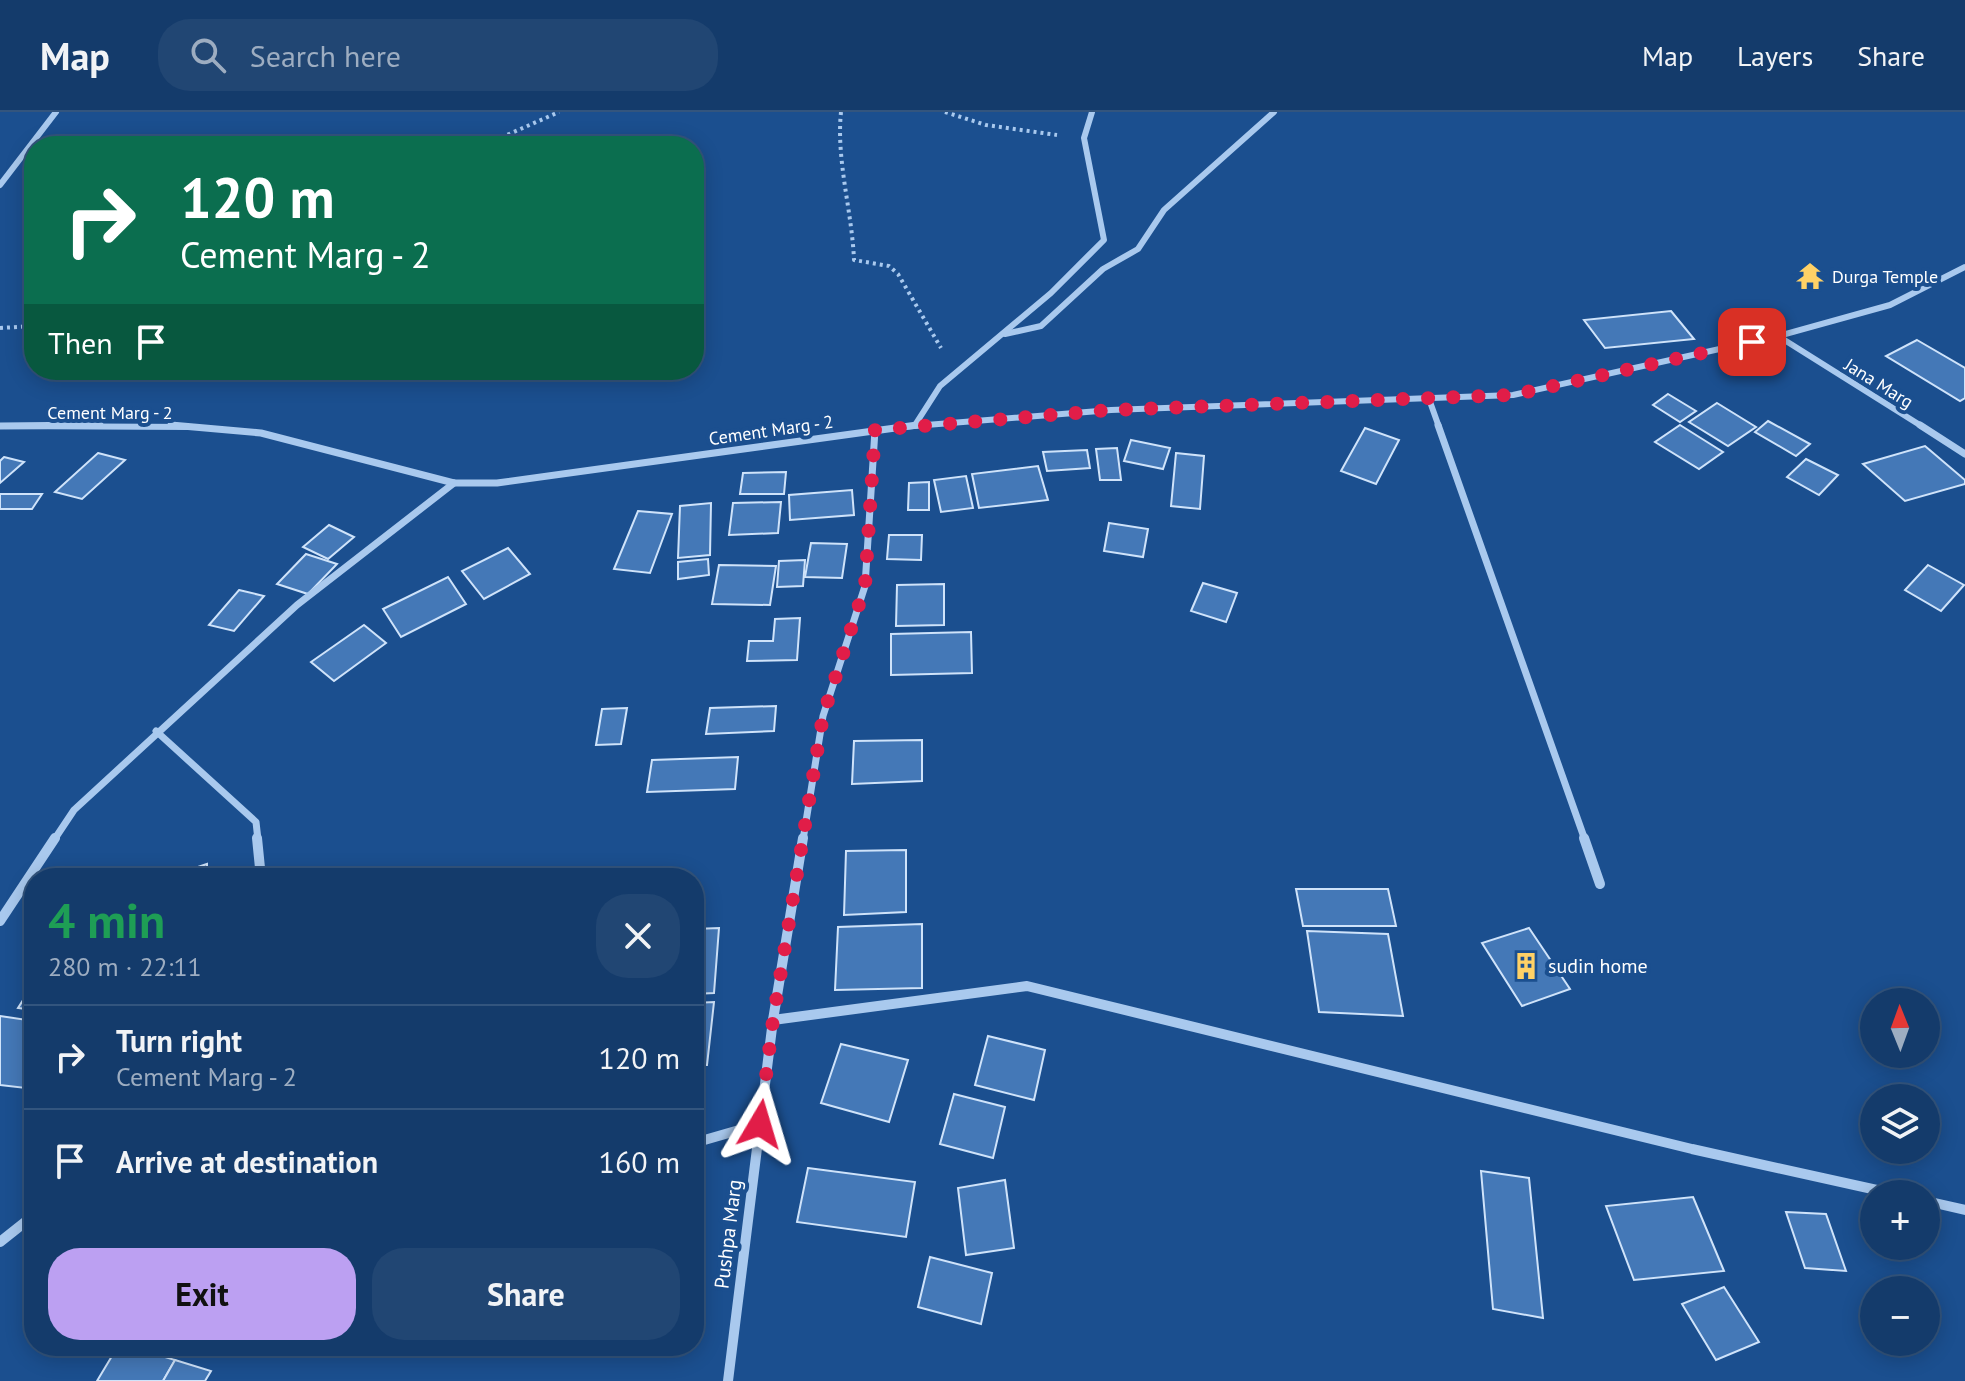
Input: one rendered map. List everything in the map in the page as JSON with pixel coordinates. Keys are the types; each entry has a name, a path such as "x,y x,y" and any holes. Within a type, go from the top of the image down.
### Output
{"street":[{"path":"38,136 56,112"},
{"path":"915,425 940,386 1051,293 1104,240 1084,138 1092,112"},
{"path":"1001,335 1041,326 1103,269 1138,249 1164,210 1274,112"},
{"path":"0,185 24,154"},
{"name":"Cement Marg - 2","path":"0,426 166,425 261,433 454,483 497,483 915,425 1111,410 1513,395 1778,336 1890,305 1965,267"},
{"name":"Jana Marg","path":"1778,336 1965,454"},
{"path":"1429,399 1600,884"},
{"name":"Pushpa Marg","path":"728,1381 773,1020 823,716 865,586 875,430"},
{"path":"35,868 74,810 156,731 297,605 454,483"},
{"path":"156,731 256,822 260,868"},
{"path":"0,921 24,885"},
{"path":"773,1020 1027,986 1692,1149 1860,1186"},
{"path":"704,1140 760,1124"},
{"path":"1940,1204 1965,1210"},
{"path":"0,1242 24,1223"}],"path":[{"path":"505,136 559,112"},
{"path":"841,112 839,132 852,216 854,260 889,266 898,274 901,285 957,372"},
{"path":"945,112 986,125 1084,138"},
{"path":"0,328 24,327"}],"building":[{"path":"1671,311 1694,339 1605,348 1584,320"},
{"path":"1917,340 1965,368 1965,398 1960,401 1886,356"},
{"path":"1668,394 1696,411 1680,422 1653,405"},
{"path":"1717,403 1756,427 1728,446 1689,422"},
{"path":"1768,421 1810,444 1796,456 1755,432"},
{"path":"1680,425 1723,452 1699,469 1655,442"},
{"path":"1365,428 1399,440 1376,484 1341,471"},
{"path":"1131,440 1170,448 1163,469 1124,461"},
{"path":"1925,446 1965,480 1965,484 1905,501 1863,464"},
{"path":"1117,448 1121,480 1100,480 1096,449"},
{"path":"1087,450 1090,468 1047,471 1043,452"},
{"path":"98,453 125,460 82,499 55,492"},
{"path":"1176,453 1204,456 1200,509 1171,506"},
{"path":"4,457 24,462 0,483 0,461"},
{"path":"1806,459 1838,475 1819,495 1787,477"},
{"path":"1038,466 1048,500 979,508 972,474"},
{"path":"786,472 784,494 740,494 743,473"},
{"path":"966,476 973,508 941,512 934,480"},
{"path":"929,482 929,510 908,510 909,483"},
{"path":"852,490 854,515 790,520 789,495"},
{"path":"0,494 42,494 32,509 0,509"},
{"path":"781,502 778,533 729,535 733,503"},
{"path":"711,503 710,555 678,558 680,506"},
{"path":"638,511 672,514 650,573 614,569"},
{"path":"1109,523 1148,529 1143,557 1104,551"},
{"path":"329,525 354,537 328,559 303,547"},
{"path":"889,535 922,535 921,560 887,559"},
{"path":"811,543 847,544 842,578 805,577"},
{"path":"508,548 530,574 484,599 462,571"},
{"path":"306,554 337,564 308,594 277,584"},
{"path":"708,559 709,575 678,579 678,562"},
{"path":"805,560 803,586 777,587 779,561"},
{"path":"719,565 776,566 770,605 712,604"},
{"path":"1928,565 1964,585 1941,611 1905,590"},
{"path":"448,577 466,604 401,637 383,609"},
{"path":"1203,583 1237,593 1226,622 1191,611"},
{"path":"944,584 944,625 896,626 897,585"},
{"path":"239,590 264,596 234,631 209,625"},
{"path":"800,618 797,660 747,661 749,641 773,641 775,619"},
{"path":"364,625 386,643 334,681 311,662"},
{"path":"971,632 972,673 891,675 891,634"},
{"path":"776,706 774,731 706,734 710,708"},
{"path":"627,708 621,744 596,745 602,709"},
{"path":"922,740 922,781 852,784 854,741"},
{"path":"738,757 735,789 647,792 652,760"},
{"path":"906,850 906,912 844,915 846,851"},
{"path":"1296,889 1388,889 1396,926 1303,926"},
{"path":"922,924 922,988 835,990 838,927"},
{"path":"719,928 714,993 704,994 704,929"},
{"name":"sudin home","path":"1529,928 1570,989 1522,1006 1482,943"},
{"path":"1307,931 1388,934 1403,1016 1319,1012"},
{"path":"704,1002 714,1002 707,1065 704,1065"},
{"path":"0,1016 24,1020 24,1088 0,1085"},
{"path":"988,1036 1045,1050 1034,1100 975,1085"},
{"path":"841,1044 908,1060 889,1122 821,1103"},
{"path":"954,1094 1005,1107 993,1158 940,1144"},
{"path":"808,1168 915,1182 906,1237 797,1222"},
{"path":"1481,1171 1529,1178 1543,1318 1493,1309"},
{"path":"1005,1180 1014,1248 966,1255 958,1188"},
{"path":"1693,1197 1724,1271 1634,1280 1606,1206"},
{"path":"1786,1212 1826,1214 1846,1271 1805,1268"},
{"path":"930,1257 992,1273 981,1324 918,1307"},
{"path":"1724,1287 1759,1342 1716,1360 1682,1304"},
{"path":"112,1356 162,1356 175,1360 163,1381 97,1381"},
{"path":"175,1360 211,1371 205,1381 163,1381"}],"place":[{"name":"Durga Temple","path":"1810,276"},
{"name":"sudin home","path":"1526,966"}],"route":[{"path":"760,1124 773,1020 823,716 865,586 875,430 1111,410 1513,395 1752,342"}]}
